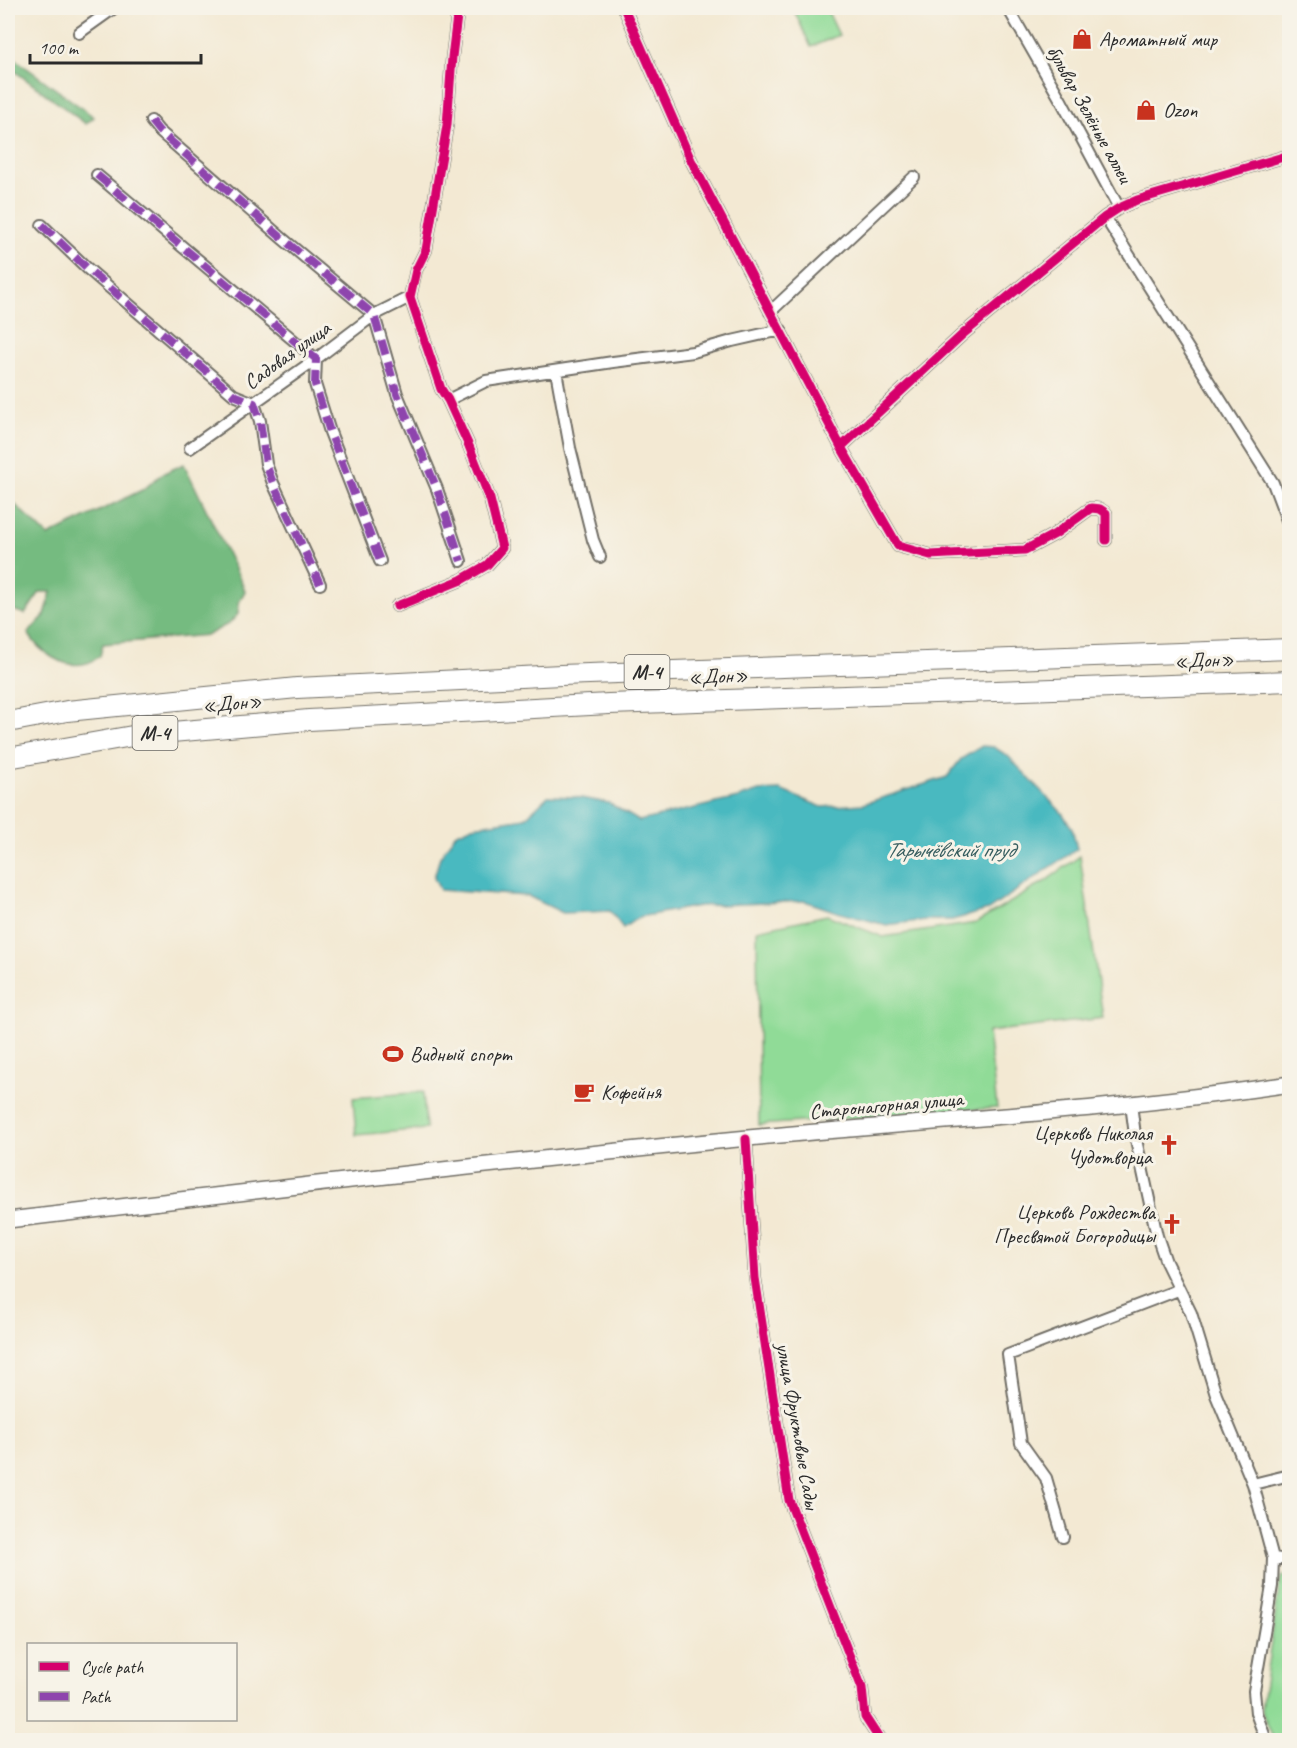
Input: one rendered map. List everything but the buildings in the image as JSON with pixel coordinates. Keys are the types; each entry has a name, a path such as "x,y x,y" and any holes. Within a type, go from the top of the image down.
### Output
{"highway":[{"name":"«Дон»","path":"8,722 67,711 297,688 550,676 1290,648"},
{"name":"«Дон»","path":"8,758 138,735 309,720 609,704 1290,681"}],"main road":[{"name":"Старонагорная улица","path":"8,1220 486,1164 1131,1104 1290,1084"}],"street":[{"path":"79,33 114,8"},
{"path":"397,606 461,580 487,565 502,548 490,499 448,400 441,389 410,297 416,270 426,250 447,125 458,8"},
{"path":"624,8 691,160 841,447 898,546 930,555 1025,550 1055,534 1091,508 1100,509 1106,513 1106,540"},
{"name":"бульвар Зелёные аллеи","path":"1008,8 1119,208"},
{"path":"151,121 159,131 374,315 397,394 437,489 461,561"},
{"path":"841,447 963,333 1105,217 1137,200 1290,155"},
{"path":"97,175 316,359 315,384 330,432 380,561"},
{"path":"770,312 914,177"},
{"path":"1105,217 1273,483 1290,528"},
{"path":"42,225 88,269 234,395 254,403 260,421 266,464 320,584"},
{"name":"Садовая улица","path":"190,448 374,315 410,297"},
{"path":"448,400 486,381 693,352 781,330"},
{"path":"556,371 570,448 593,540 600,557"},
{"path":"1131,1104 1157,1236 1178,1290 1191,1313 1216,1395 1253,1484 1273,1558 1272,1586 1254,1691 1256,1713 1266,1740"},
{"name":"улица Фруктовые Сады","path":"746,1139 755,1278 789,1500 862,1688 865,1717 880,1740"},
{"path":"1063,1537 1046,1478 1021,1443 1008,1355 1178,1290"},
{"path":"1253,1484 1290,1475"},
{"path":"1273,1558 1290,1560"}],"green space":[{"path":"793,8 826,8 839,35 811,47"},
{"path":"8,54 94,117 86,124 8,66"},
{"path":"184,464 245,591 239,602 238,614 230,623 208,635 103,644 100,656 87,663 61,662 45,653 28,633 45,615 51,592 40,592 25,614 13,610 13,592 8,584 8,498 48,536 144,489 162,474"},
{"path":"1080,856 1103,1018 988,1032 997,1108 759,1125 757,930 827,915 883,937 976,923 1044,882"},
{"path":"423,1092 426,1129 356,1135 353,1098"},
{"path":"1289,1575 1289,1740 1274,1740 1261,1710 1281,1576"}],"water":[{"name":"Тарычёвский пруд","path":"982,746 994,747 1008,756 1062,813 1072,828 1077,849 988,910 952,920 926,920 886,925 805,901 699,906 639,917 623,928 610,911 563,913 528,896 440,890 434,878 440,857 455,834 473,826 525,818 548,796 575,797 609,803 639,821 759,791 780,790 822,807 863,804 947,777 961,759"}],"marked path":[{"path":"151,121 159,131 283,239 374,315 397,394 437,489 461,561"},
{"path":"97,175 316,359 315,384 330,432 380,561"},
{"path":"42,225 88,269 234,395 254,403 260,421 266,464 320,584"}],"cycle path":[{"path":"397,606 461,580 487,565 502,548 490,499 469,446 441,389 410,297 416,270 426,250 447,125 458,8"},
{"path":"624,8 691,160 841,447 898,546 930,555 1025,550 1055,534 1091,508 1100,509 1106,513 1106,540"},
{"path":"841,447 963,334 1105,217 1137,200 1290,155"},
{"path":"746,1139 755,1278 789,1500 862,1688 865,1717 880,1740"}],"place":[{"name":"Ароматный мир","path":"1082,39"},
{"name":"Ozon","path":"1146,110"},
{"name":"Видный спорт","path":"393,1054"},
{"name":"Кофейня","path":"584,1092"},
{"name":"Церковь Николая Чудотворца","path":"1169,1145"},
{"name":"Церковь Рождества Пресвятой Богородицы","path":"1172,1224"}]}
